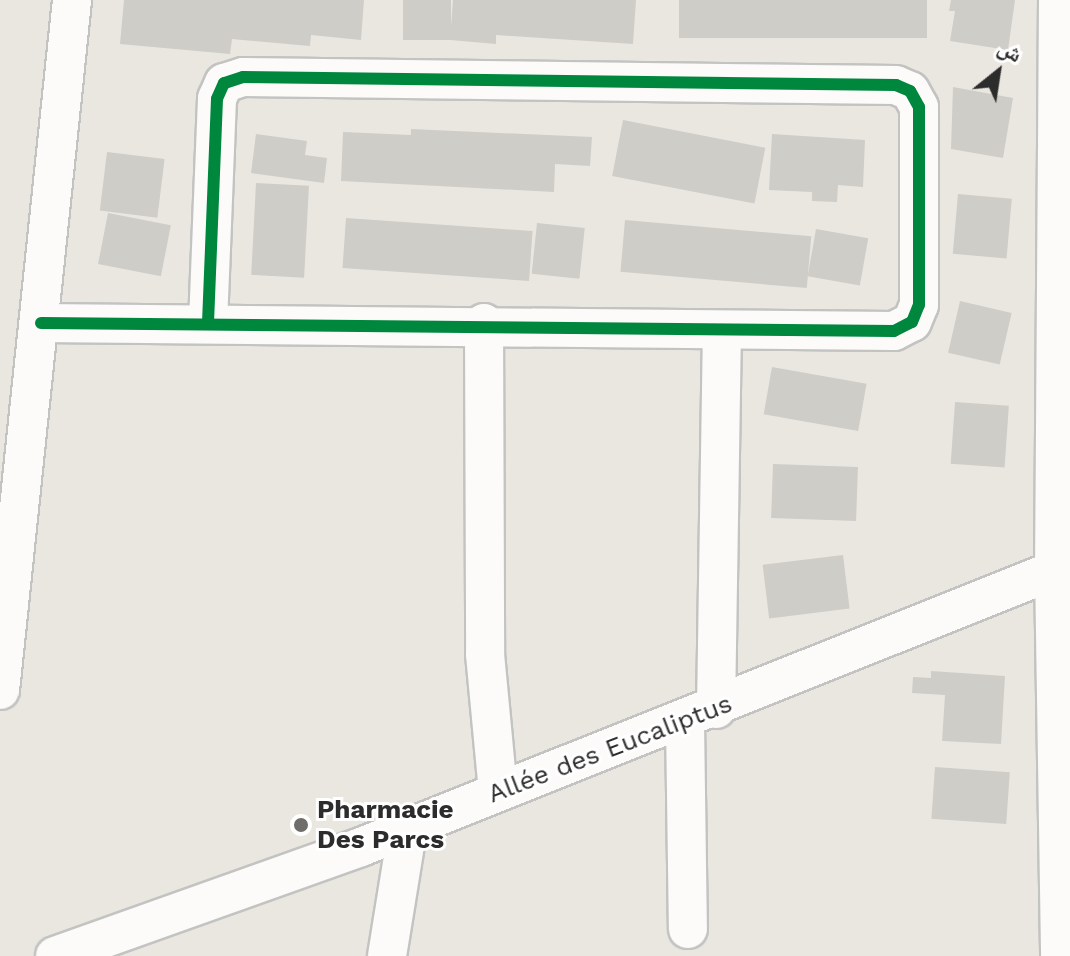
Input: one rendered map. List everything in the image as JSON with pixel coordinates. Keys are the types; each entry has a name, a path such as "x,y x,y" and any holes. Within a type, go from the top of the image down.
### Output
{"street":[{"path":"0,690 41,323 72,0"},
{"path":"1058,0 1062,567 1060,956"},
{"path":"41,323 208,323 484,323 722,331 894,331 912,322 919,305 919,107 910,91 896,85 243,77 224,83 217,99 208,323"},
{"path":"484,323 485,654 498,791"},
{"path":"688,929 722,331"},
{"name":"Allée des Eucaliptus","path":"55,956 408,827 701,715 1062,567"},
{"path":"387,956 408,827"}],"building":[{"path":"124,0 364,0 361,40 311,35 310,46 232,39 230,54 120,44"},
{"path":"403,0 451,0 451,40 403,40"},
{"path":"453,0 636,0 633,44 496,35 496,44 450,40"},
{"path":"679,0 927,0 927,38 679,38"},
{"path":"951,0 1015,0 1008,50 950,41 955,11 949,11"},
{"path":"953,87 1013,98 1003,158 951,149"},
{"path":"623,120 765,148 754,204 612,176"},
{"path":"411,129 592,137 590,166 555,164 554,192 341,181 343,132 411,135"},
{"path":"256,134 307,141 305,155 327,158 324,183 251,173"},
{"path":"772,134 865,140 863,187 838,185 837,202 812,201 812,192 769,190"},
{"path":"107,152 165,159 157,218 100,211"},
{"path":"256,183 309,186 304,278 251,275"},
{"path":"958,194 1012,199 1007,258 953,254"},
{"path":"108,213 171,225 161,276 98,264"},
{"path":"346,218 533,231 529,281 343,268"},
{"path":"625,220 811,236 807,288 620,272"},
{"path":"537,223 585,228 579,279 532,274"},
{"path":"816,229 868,238 860,285 808,276"},
{"path":"960,301 1012,313 1000,365 948,353"},
{"path":"772,367 867,384 858,431 764,414"},
{"path":"955,402 1009,406 1005,468 951,464"},
{"path":"773,464 858,467 856,521 771,518"},
{"path":"843,555 850,609 769,618 763,565"},
{"path":"931,671 1005,676 1001,744 942,741 945,695 912,693 913,677 931,678"},
{"path":"935,767 1010,772 1006,824 931,819"}],"cycle path":[{"path":"41,323 894,331 912,322 919,305 919,107 910,91 896,85 243,77 224,83 217,99 208,323"}],"place":[{"name":"Pharmacie Des Parcs","path":"301,825"}]}
